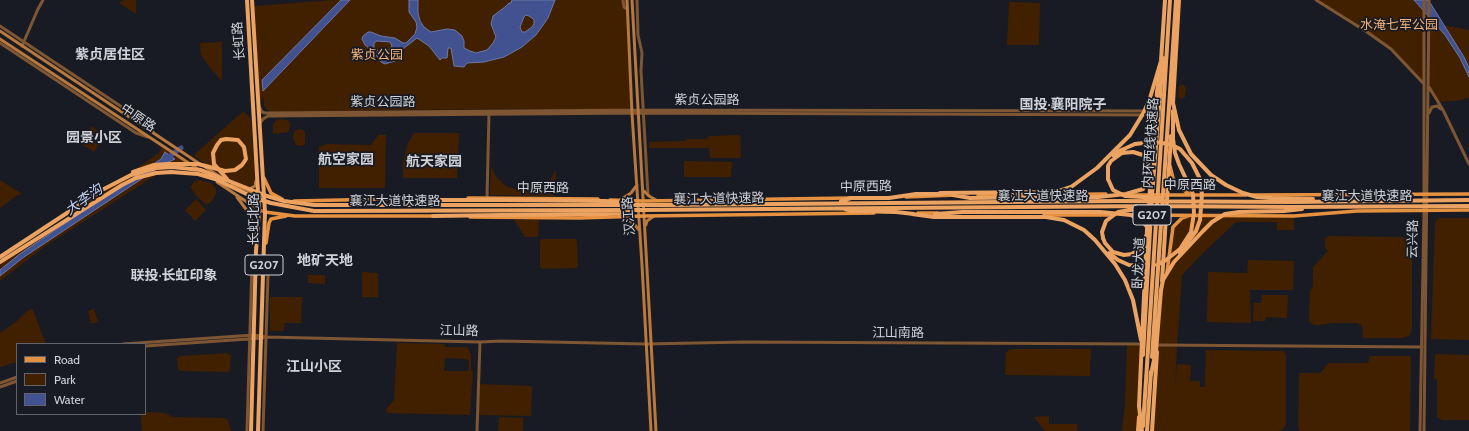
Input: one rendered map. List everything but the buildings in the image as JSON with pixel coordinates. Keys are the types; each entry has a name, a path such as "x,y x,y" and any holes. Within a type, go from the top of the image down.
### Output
{"highway":[{"name":"长虹路","path":"247,0 252,80"},
{"name":"长虹路","path":"252,0 257,80"},
{"path":"1142,431 1138,406 1147,230 1157,92 1166,0"},
{"name":"卧龙大道","path":"1138,431 1152,195 1159,121 1166,0"},
{"name":"内环西线快速路","path":"1142,431 1170,0"},
{"name":"内环西线快速路","path":"1147,431 1176,0"},
{"path":"1098,244 1118,260 1129,265 1142,267 1156,265 1166,260 1180,249 1186,241 1193,222 1194,204 1190,186 1179,164 1173,139 1172,103 1179,0"},
{"name":"卧龙大道","path":"1152,431 1167,214 1179,0"},
{"path":"1097,168 1123,144 1139,121 1150,98 1161,61"},
{"name":"长虹北路","path":"251,431 252,337 259,210 252,80"},
{"name":"长虹北路","path":"257,80 265,212 258,431"},
{"path":"1172,103 1179,130 1191,154 1211,175 1226,185 1243,193 1257,197 1338,201"},
{"path":"940,193 970,198 1098,197 1126,194 1143,189 1151,176 1156,129 1159,121"},
{"path":"102,190 118,179 140,169 154,165 198,164 225,171 235,170 242,165 246,159 244,147 238,140 226,139 221,140 217,144 213,153 214,164 224,177 235,186"},
{"path":"834,203 851,198 889,198 916,194 1042,192 1059,190 1071,187 1117,152 1135,144 1144,142 1160,142 1170,144 1180,149 1192,164 1200,179 1202,210 1196,231 1163,280 1156,351 1151,374"},
{"path":"1151,180 1150,168 1143,155 1133,152 1122,152 1116,156 1108,166 1107,173 1110,184 1113,190 1118,193 1198,204"},
{"name":"襄江大道快速路","path":"0,257 102,190 131,176 156,168 182,167 214,174 267,196 284,201 314,205 665,205 834,203 1198,204 1328,207 1469,206"},
{"name":"襄江大道快速路","path":"0,262 122,185 136,178 156,173 171,172 198,174 255,198 271,203 314,211 665,210 1469,200"},
{"path":"431,200 653,202 665,205"},
{"path":"1147,230 1144,244 1137,251 1128,255 1113,252 1105,243 1102,232 1106,221 1118,212 1198,204"},
{"path":"1174,262 1212,222 1225,214 1328,207"},
{"path":"837,208 852,211 896,212 934,217 1033,217 1064,220 1084,230 1115,264 1125,280 1133,300 1139,326 1142,349"},
{"path":"433,216 653,213 665,210"},
{"path":"912,214 963,212 1100,212 1131,214 1143,222 1148,229 1150,246"}],"main road":[{"name":"汉江路","path":"627,0 631,112 640,231 651,431"},
{"name":"汉江路","path":"632,0 656,431"},
{"name":"中原路","path":"0,31 235,186 264,197"},
{"name":"中原路","path":"0,39 182,160 232,191 259,210 265,212"},
{"path":"1170,164 1172,174 1177,185 1185,193 1192,196"},
{"path":"263,177 271,193 289,201"},
{"path":"235,186 252,189 255,186 257,179"},
{"path":"620,200 626,198 637,185"},
{"path":"643,185 644,192 656,200"},
{"path":"232,191 248,212 253,223 256,253"},
{"name":"中原西路","path":"264,197 289,201 571,198 638,201 940,197 966,195 1126,194 1192,196 1469,194"},
{"name":"中原西路","path":"265,212 295,216 579,218 620,216 856,213 954,213 971,216 1190,214 1294,216 1357,211 1469,210"},
{"path":"1162,289 1168,269 1170,241 1173,227 1182,218 1190,214"},
{"path":"264,250 271,219 295,216"},
{"path":"620,216 628,219 640,231"},
{"path":"645,231 647,221 656,216"}],"street":[{"path":"22,46 43,0"},
{"path":"624,0 624,7 627,9"},
{"path":"636,0 638,35 642,53 641,71 648,195"},
{"path":"1316,0 1391,49 1428,86 1443,110 1469,164"},
{"name":"云兴路","path":"1424,0 1423,82 1426,211 1424,431"},
{"name":"云兴路","path":"1425,194 1428,119 1429,0"},
{"path":"0,26 146,123 154,133"},
{"path":"0,43 136,133 149,138"},
{"path":"1412,70 1419,72 1422,70 1423,64"},
{"name":"紫贞公园路","path":"259,106 262,112 265,113 488,113"},
{"path":"1428,119 1432,107 1437,106 1443,110"},
{"path":"487,198 488,113"},
{"name":"紫贞公园路","path":"260,123 268,116 488,113 1159,113"},
{"path":"264,263 268,275 264,431"},
{"path":"146,346 252,337"},
{"path":"247,431 252,337"},
{"path":"141,343 266,337"},
{"name":"江山路","path":"266,337 651,344"},
{"path":"477,431 480,342"},
{"name":"江山南路","path":"651,344 745,342 1144,344"},
{"path":"1158,345 1424,347"},
{"name":"云兴路","path":"1420,431 1424,347"},
{"path":"0,383 16,377"},
{"path":"0,387 16,381"}],"green space":[{"path":"124,0 136,0 136,14 119,3"},
{"name":"紫贞公园","path":"333,0 627,0 631,110 393,110 270,112 264,106 264,96 258,104 254,6"},
{"name":"水淹七军公园","path":"1316,0 1424,0 1423,83 1391,49"},
{"path":"1429,1 1443,25 1469,30 1469,98 1438,102 1428,86"},
{"path":"1009,2 1040,3 1039,45 1007,45"},
{"path":"222,42 222,81 201,55 200,43"},
{"path":"1182,84 1186,87 1185,97 1181,99 1178,96 1179,86"},
{"path":"243,112 246,113 251,120 255,178 254,183 250,187 238,186 195,157 195,154"},
{"path":"280,119 288,120 290,124 289,130 288,132 273,134 273,125 275,121"},
{"path":"91,126 105,135 94,152 80,143"},
{"path":"299,129 305,132 305,144 301,146 296,145 293,138 294,131"},
{"path":"414,133 459,133 457,178 403,178 403,163 407,145"},
{"path":"378,135 386,135 385,188 319,188 319,147 327,144 371,145"},
{"path":"740,135 741,158 710,158 709,148 649,148 649,142 685,141 687,139 706,139 709,136"},
{"path":"162,147 185,162 173,164 44,247 0,281 0,261 62,221 84,204 159,153"},
{"path":"684,161 732,162 731,177 684,177"},
{"path":"491,167 497,178 507,187 521,190 534,189 548,183 556,170 555,196 490,195"},
{"path":"0,180 22,194 16,196 0,208"},
{"path":"200,180 211,183 216,188 216,193 212,201 207,205 198,198 191,188 195,181"},
{"path":"196,199 206,210 195,221 185,210"},
{"path":"1191,214 1294,216 1294,230 1277,230 1277,222 1236,222 1184,273 1182,276 1177,345 1175,390 1177,364 1191,365 1190,381 1200,381 1200,387 1205,387 1206,350 1283,351 1286,354 1286,425 1282,430 1152,431 1162,289 1167,269 1173,227 1179,221"},
{"path":"1439,218 1469,218 1469,340 1431,339 1435,222"},
{"path":"539,219 538,237 525,237 514,220"},
{"path":"1329,236 1403,237 1408,251 1412,252 1412,326 1409,336 1401,338 1363,338 1362,326 1357,323 1314,325 1311,323 1309,320 1310,291 1313,286 1313,267 1328,251 1325,248 1325,239"},
{"path":"542,239 575,239 577,241 578,266 576,268 542,269 540,267 540,241"},
{"path":"1248,260 1294,261 1293,290 1250,290 1251,323 1207,322 1208,272 1247,273"},
{"path":"362,272 378,273 378,297 362,297"},
{"path":"308,275 325,275 325,284 308,283"},
{"path":"1262,295 1288,295 1287,318 1266,317 1265,321 1253,321 1254,303 1261,303"},
{"path":"270,297 302,297 301,323 285,323 283,331 270,331"},
{"path":"31,309 33,310 46,343 16,343 16,362 0,367 0,333 17,321"},
{"path":"94,309 98,322 91,324 88,311"},
{"path":"397,343 445,344 445,347 467,347 471,355 471,371 473,371 470,415 387,413 386,409 394,400","holes":["445,358 466,359 469,361 468,371 444,371"]},
{"path":"1127,344 1144,344 1137,431 1122,431 1125,405"},
{"path":"1091,349 1090,376 1005,375 1006,353 1009,350"},
{"path":"228,353 231,356 230,370 228,372 180,371 178,369 177,358 180,356"},
{"path":"1435,354 1469,355 1469,420 1442,420 1437,417 1437,380 1434,378"},
{"path":"1370,356 1410,356 1410,431 1299,431 1299,373 1320,373 1329,363 1368,363"},
{"path":"478,384 532,386 531,416 477,415"},
{"path":"146,412 166,413 172,417 224,418 228,420 231,431 142,431 141,415 146,415"},
{"path":"1049,416 1049,424 1077,424 1077,431 1045,431 1034,417"},
{"path":"499,417 523,418 523,431 498,431"}],"water":[{"path":"341,0 350,0 263,91 262,80"},
{"path":"409,0 418,0 418,13 420,21 424,27 431,32 447,29 455,30 462,36 464,48 476,53 487,50 493,43 496,37 491,24 493,16 511,3 512,0 555,0 548,18 536,35 522,47 504,57 484,62 467,63 464,67 454,66 451,48 448,48 447,58 442,58 440,60 429,46 417,38 404,48 395,61 385,64 381,62 374,52 365,45 362,39 363,36 368,32 371,32 381,36 395,38 403,43 406,43 415,34 417,27 416,22 409,12","holes":["526,15 534,20 534,24 525,32 522,32 520,27","377,41 390,42 392,46 388,51 380,52 374,48 374,43"]},
{"path":"1414,0 1429,1 1464,57 1469,68 1469,77 1460,58 1445,35"},
{"path":"165,152 175,159 164,164 24,257 0,276 0,270 21,253 161,159"}],"waterway":[{"name":"大李沟","path":"164,160 181,148"}],"district":[{"name":"紫贞居住区","path":"110,55"},
{"name":"国投·襄阳院子","path":"1063,105"},
{"name":"园景小区","path":"94,138"},
{"name":"航空家园","path":"346,160"},
{"name":"航天家园","path":"434,162"},
{"name":"地矿天地","path":"325,261"},
{"name":"联投·长虹印象","path":"174,276"},
{"name":"江山小区","path":"314,367"}]}
